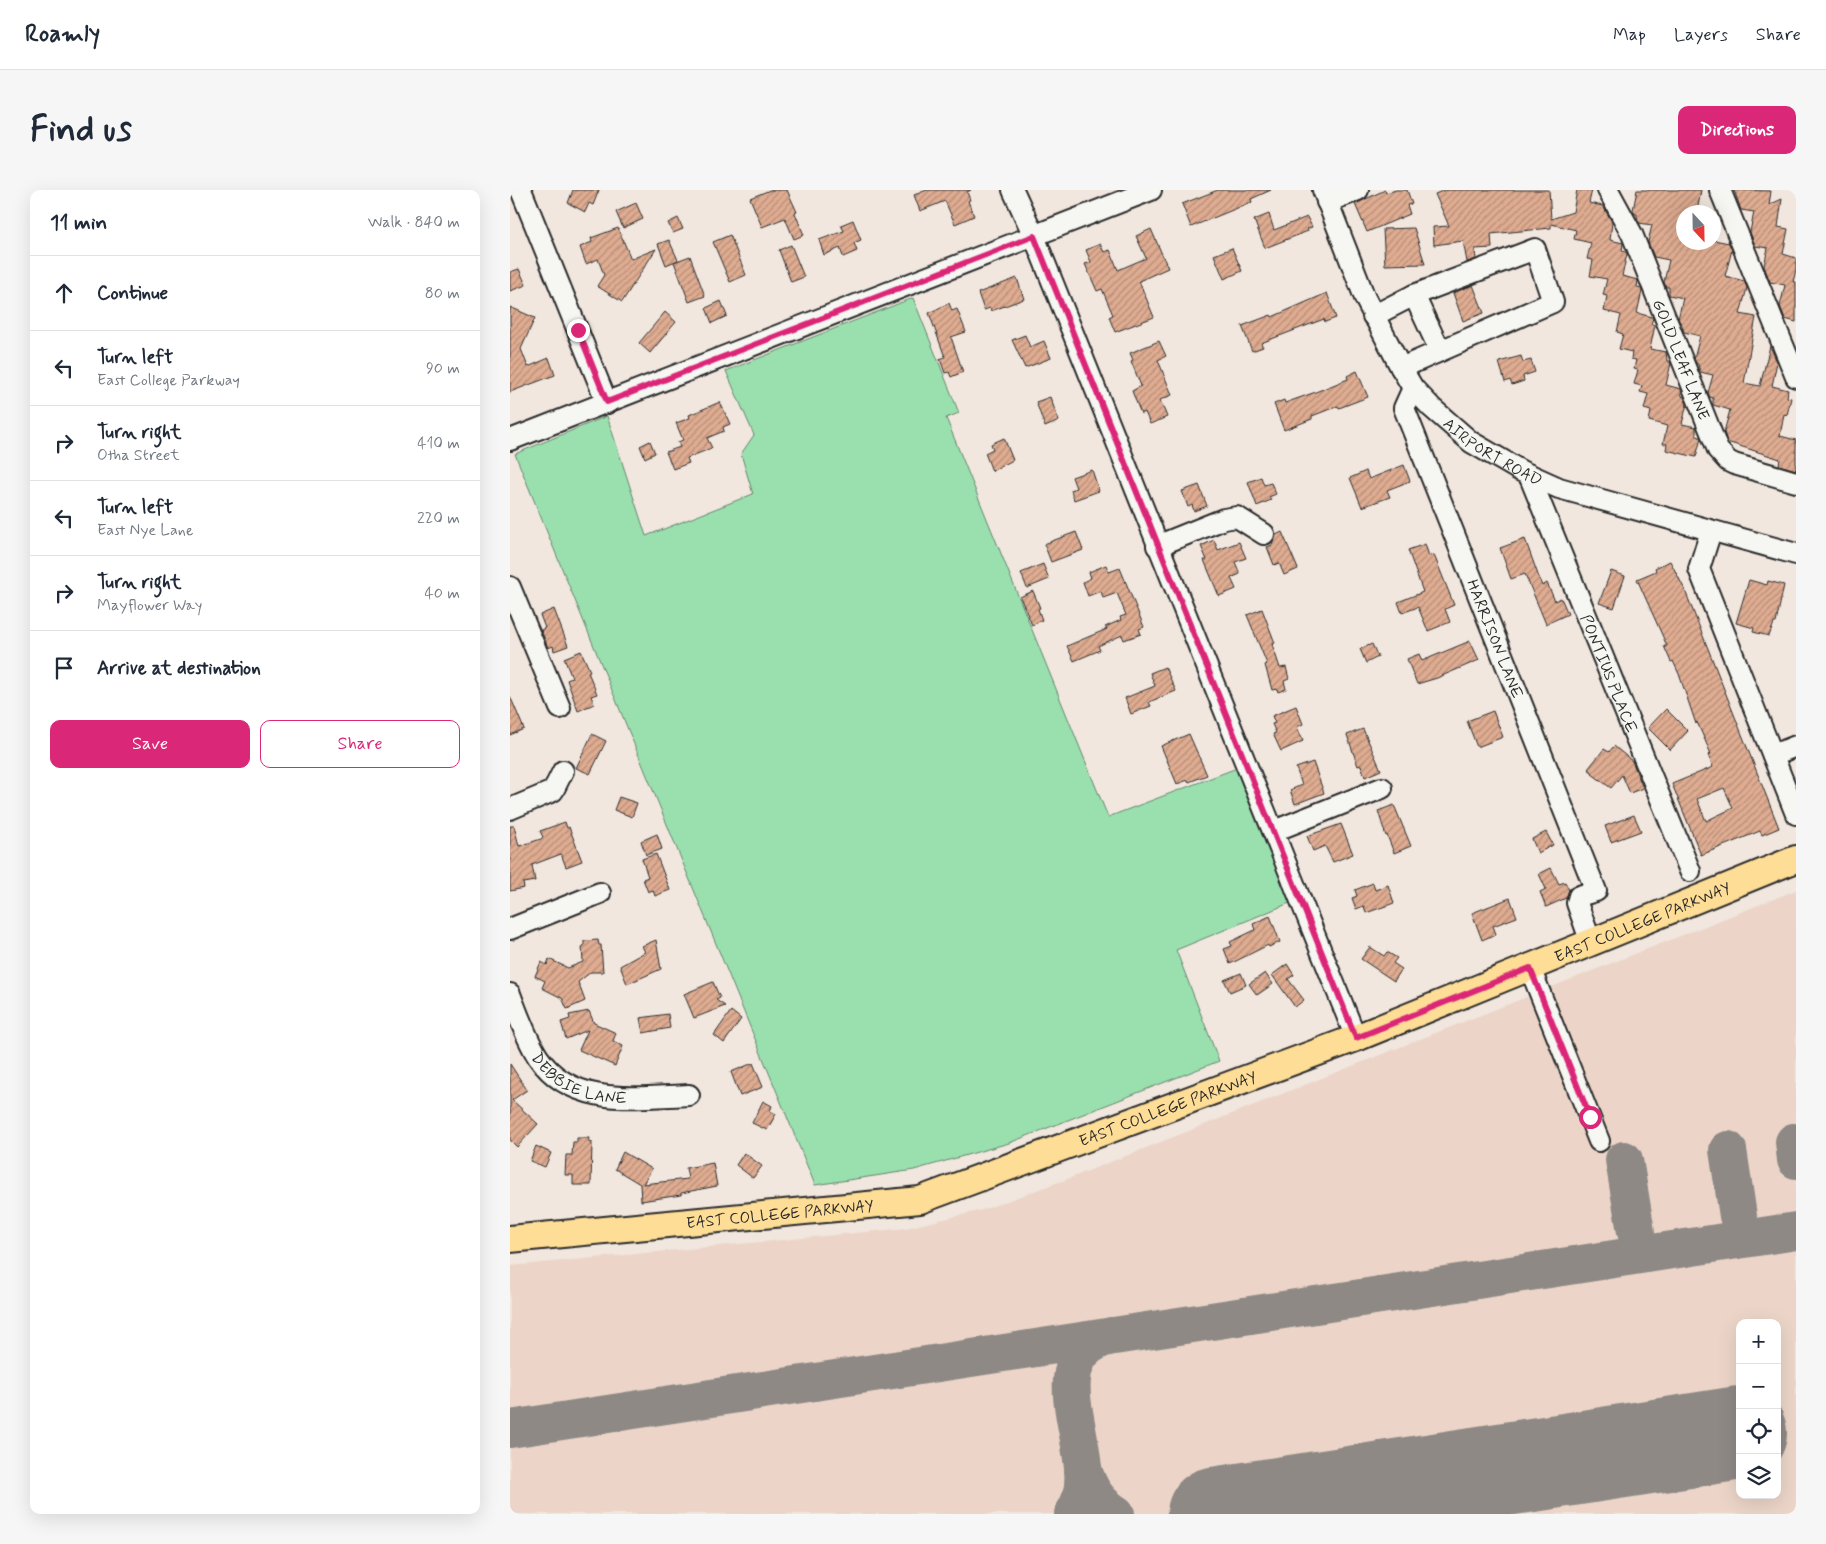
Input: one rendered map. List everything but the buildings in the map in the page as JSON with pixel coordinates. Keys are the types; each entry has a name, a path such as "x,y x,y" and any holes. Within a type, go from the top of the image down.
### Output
{"main road":[{"name":"EAST COLLEGE PARKWAY","path":"510,1239 920,1200 1356,1038 1796,859"}],"street":[{"path":"521,190 607,402"},
{"path":"1013,190 1034,236 1356,1038"},
{"path":"510,440 1151,190"},
{"path":"1325,196 1358,190"},
{"name":"GOLD LEAF LANE","path":"1608,190 1632,234 1718,450 1728,461 1734,464 1796,482"},
{"path":"1720,190 1796,376"},
{"name":"AIRPORT ROAD","path":"1325,196 1373,316 1401,368 1413,388 1432,408 1471,442 1492,456 1529,475 1588,498 1796,554"},
{"path":"1373,316 1414,295 1535,249 1554,302 1401,368"},
{"path":"1414,295 1440,351"},
{"name":"HARRISON LANE","path":"1413,388 1404,408 1596,891 1579,896 1577,903 1591,943"},
{"name":"PONTIUS PLACE","path":"1529,475 1690,871"},
{"path":"1157,546 1224,519 1238,517 1264,534"},
{"path":"1711,531 1698,569 1796,814"},
{"path":"510,587 560,708"},
{"path":"1773,755 1796,746"},
{"path":"510,809 553,791 563,771"},
{"path":"1274,831 1382,788"},
{"path":"510,929 600,893"},
{"path":"1530,968 1599,1140"},
{"name":"DEBBIE LANE","path":"510,994 523,1027 538,1057 552,1073 574,1088 604,1097 628,1098 689,1095"}],"shaded area":[{"path":"1796,890 1796,1514 510,1514 510,1266 906,1228 982,1210 1070,1178"}],"green space":[{"path":"913,298 959,413 946,418 1108,817 1237,768 1292,902 1176,950 1219,1061 1009,1143 914,1170 815,1185 515,454 607,416 646,536 753,494 741,454 754,435 726,371"}],"taxiway":[{"path":"1794,1142 1796,1160"},
{"path":"1728,1150 1738,1216"},
{"path":"1624,1160 1636,1232"},
{"path":"510,1429 1796,1231"},
{"path":"1073,1514 1082,1493 1083,1468 1072,1389 1075,1366 1087,1348 1111,1336"},
{"path":"1083,1469 1095,1495 1116,1514"},
{"path":"1201,1514 1283,1501"}],"runway":[{"path":"1214,1514 1736,1434"}],"route":[{"path":"578,330 607,402 1034,236 1356,1038 1530,968 1590,1117"}]}
